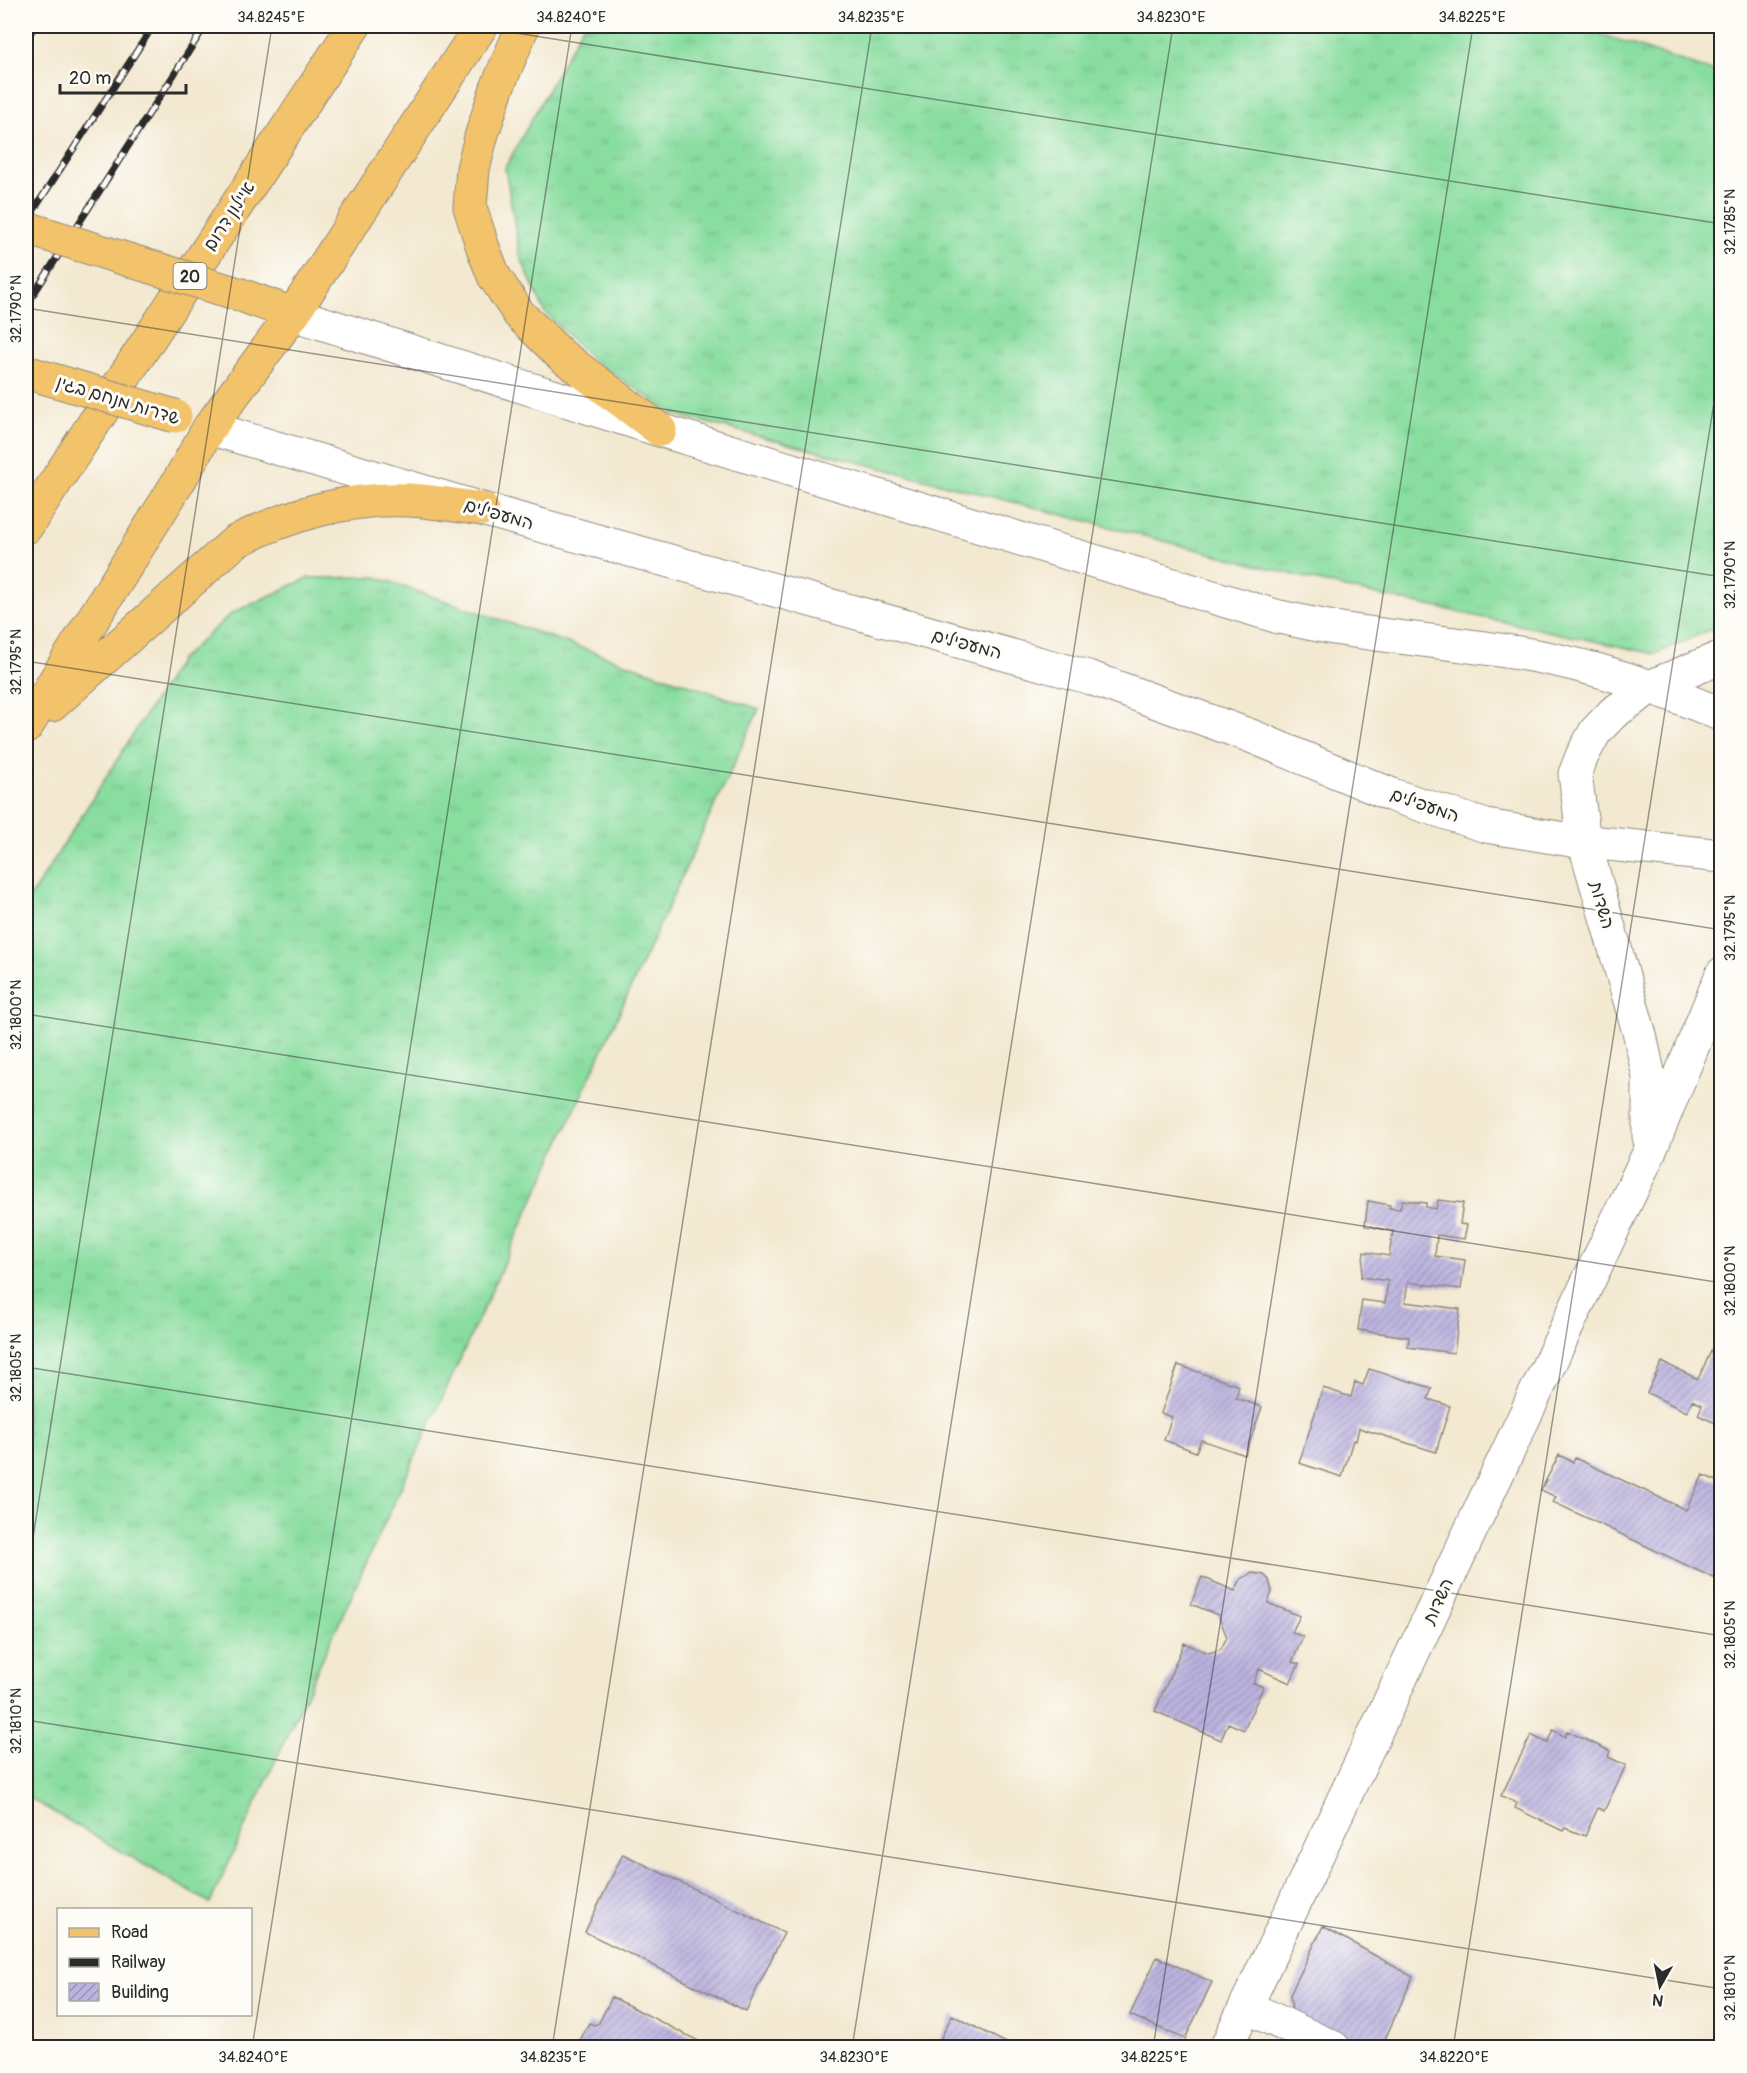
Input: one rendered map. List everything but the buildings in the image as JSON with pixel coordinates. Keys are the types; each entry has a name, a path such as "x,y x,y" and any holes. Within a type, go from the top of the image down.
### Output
{"main road":[{"name":"איילון דרום","path":"26,527 354,26"},
{"path":"26,727 209,428 293,314 481,26"},
{"path":"523,26 497,88 473,169 470,207 483,248 494,276 519,314 561,355 660,430"},
{"path":"26,228 293,314"},
{"name":"שדרות מנחם בגין","path":"26,372 209,428"},
{"path":"26,727 235,542 265,527 294,517 352,503 408,500 482,509"}],"street":[{"path":"293,314 660,430 1279,617 1340,629 1530,655 1574,664 1652,686 1722,715"},
{"name":"המעפילים","path":"209,428 482,509 1088,677 1218,723 1392,795 1486,826 1584,842 1722,856"},
{"name":"השדות","path":"1649,1153 1649,1077 1640,1035 1584,842 1575,774 1594,732 1613,713 1652,686 1722,657"},
{"name":"השדות","path":"1226,2048 1649,1153 1722,974"},
{"path":"1247,2007 1334,2048"}],"green space":[{"path":"583,26 1576,26 1721,74 1721,625 1655,654 1345,588 673,414 590,358 544,311 520,256 505,168"},
{"path":"376,577 759,709 210,1903 26,1796 26,904 180,660 232,613 308,578"}],"railway":[{"path":"26,39 35,26"},
{"path":"26,222 153,26"},
{"path":"26,306 205,26"}]}
